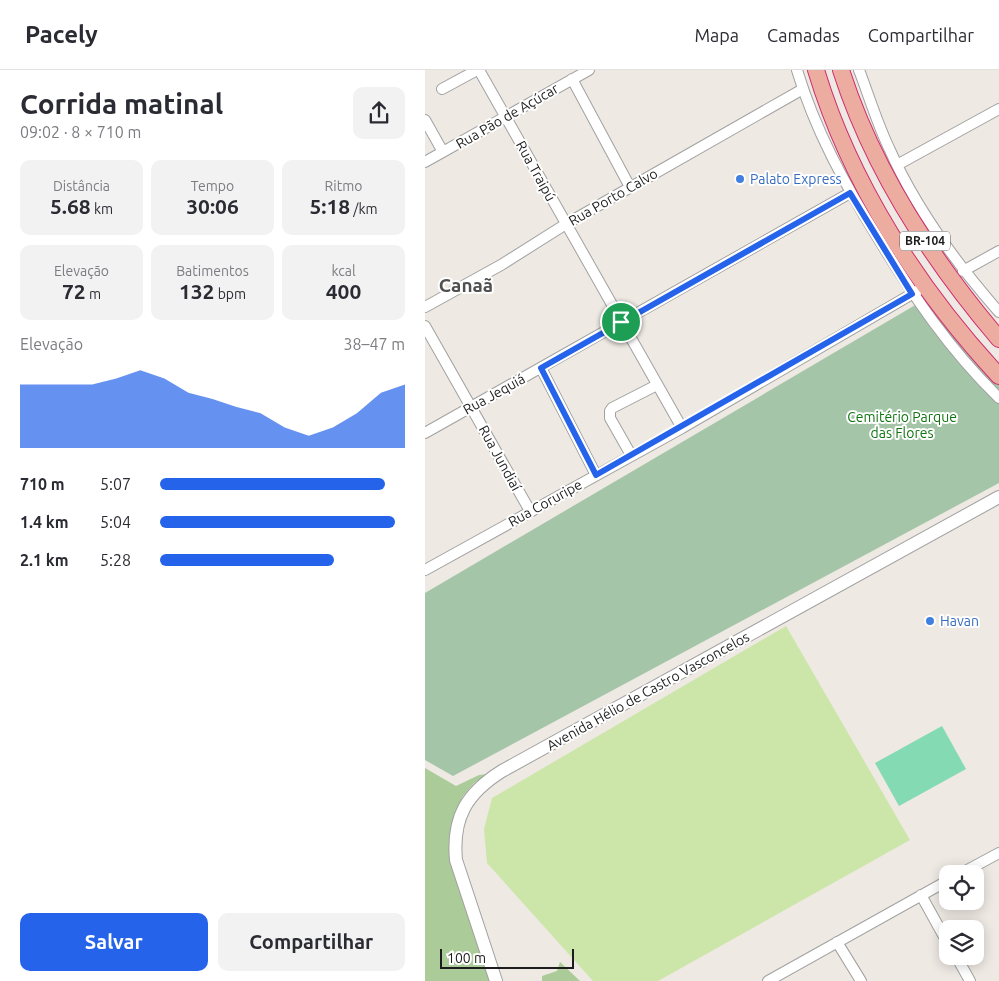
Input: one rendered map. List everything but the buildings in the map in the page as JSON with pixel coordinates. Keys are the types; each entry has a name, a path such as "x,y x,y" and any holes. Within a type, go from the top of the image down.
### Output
{"highway":[{"name":"BR-104","path":"817,70 830,110 853,163 918,290 999,376"},
{"name":"BR-104","path":"841,70 853,107 869,144 904,208 949,278 999,339"}],"street":[{"path":"442,89 478,70"},
{"name":"Rua Traipú","path":"478,70 682,428"},
{"name":"Rua Pão de Açúcar","path":"425,162 589,70"},
{"path":"797,70 822,135 850,193 918,290 965,365 999,398"},
{"path":"859,70 897,165 920,208 963,271 999,312"},
{"path":"572,79 629,187"},
{"name":"Rua Porto Calvo","path":"425,307 501,265 629,187 803,89"},
{"path":"897,165 999,108"},
{"path":"425,120 443,152"},
{"name":"Rua Jequiá","path":"425,433 850,193"},
{"path":"963,271 999,251"},
{"name":"Rua Coruripe","path":"425,570 682,428 918,290"},
{"name":"Rua Jundiaí","path":"425,326 530,511"},
{"path":"541,368 596,475"},
{"path":"631,455 610,418 610,411 612,408 657,385"},
{"name":"Avenida Hélio de Castro Vasconcelos","path":"496,981 455,849 464,808 475,791 502,771 999,497"},
{"path":"977,865 999,853"},
{"path":"768,981 939,885"},
{"path":"921,895 939,928"},
{"path":"837,942 861,981"},
{"path":"961,965 970,981"}],"green space":[{"name":"Cemitério Parque das Flores","path":"929,297 999,381 999,483 453,776 425,760 425,593"},
{"path":"786,626 910,840 658,981 593,981 487,863 484,829 492,798"},
{"path":"942,726 966,769 899,806 875,763"},
{"path":"425,768 456,786 479,775 488,774 474,783 463,796 455,812 451,838 491,981 425,981"},
{"path":"560,962 580,981 542,981 542,976 557,971"}],"place":[{"name":"Palato Express","path":"740,179"},
{"name":"Havan","path":"930,621"}],"district":[{"name":"Canaã","path":"466,285"}],"route":[{"path":"850,193 912,294 682,428 596,475 571,430 541,368 621,322 850,193"}]}
